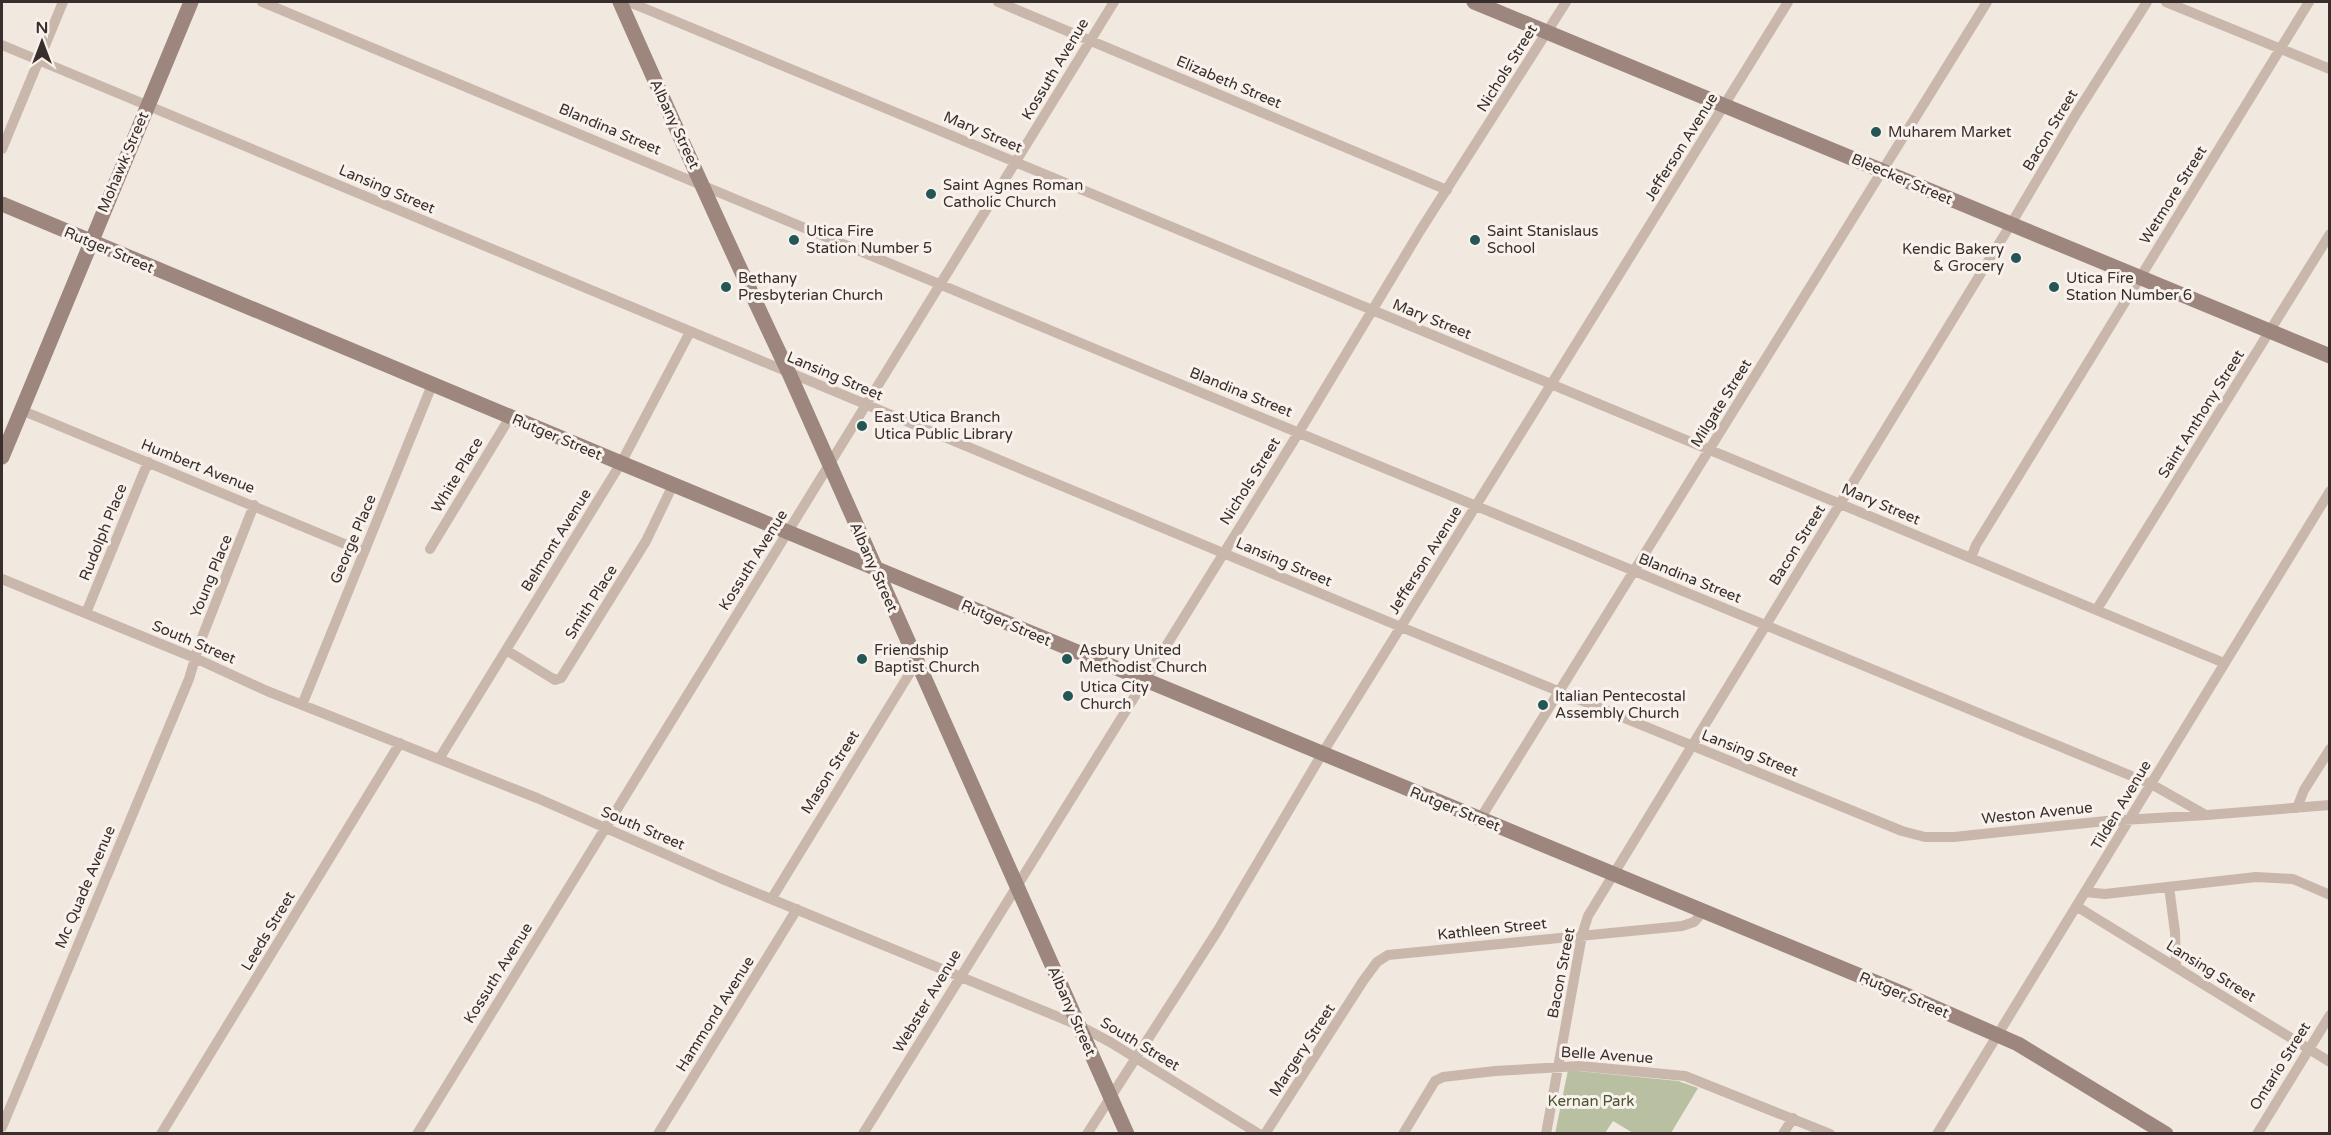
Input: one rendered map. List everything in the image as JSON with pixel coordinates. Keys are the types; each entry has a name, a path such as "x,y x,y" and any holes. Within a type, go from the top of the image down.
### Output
{"street":[{"path":"2,149 63,2"},
{"name":"Mohawk Street","path":"2,457 190,2"},
{"name":"Blandina Street","path":"262,2 2151,784 2207,815"},
{"name":"Albany Street","path":"620,2 738,266 789,373 1127,1134"},
{"name":"Mary Street","path":"628,2 2224,663"},
{"name":"Elizabeth Street","path":"998,2 1447,190"},
{"name":"Kossuth Avenue","path":"417,1134 1114,2"},
{"name":"Bleecker Street","path":"1474,2 2330,356"},
{"name":"Nichols Street","path":"1016,885 1299,432 1372,310 1566,2"},
{"name":"Milgate Street","path":"1480,819 1987,2"},
{"name":"Bacon Street","path":"1546,1134 1582,935 1588,916 2012,224 2076,114 2147,2"},
{"path":"2166,2 2330,69"},
{"name":"Wetmore Street","path":"1971,558 1976,545 2309,2"},
{"name":"Jefferson Avenue","path":"1087,1134 1218,930 1322,754 1785,3"},
{"name":"Lansing Street","path":"2,45 1401,627 1858,813"},
{"name":"Rutger Street","path":"2,204 90,243 1996,1034 2018,1044 2166,1134"},
{"name":"Saint Anthony Street","path":"2097,609 2330,234"},
{"name":"Belmont Avenue","path":"439,759 621,463 690,332"},
{"name":"George Place","path":"302,705 432,385"},
{"name":"Humbert Avenue","path":"21,410 364,552"},
{"name":"White Place","path":"429,549 510,417"},
{"name":"Rudolph Place","path":"86,613 148,462"},
{"name":"Smith Place","path":"507,650 555,680 561,678 646,541 673,485"},
{"name":"Tilden Avenue","path":"1936,1134 2330,491"},
{"name":"Young Place","path":"195,658 254,505"},
{"name":"South Street","path":"2,579 195,658 302,705 537,798 1078,1025 1110,1042 1259,1134"},
{"name":"Mc Quade Avenue","path":"2,1127 185,690 195,658"},
{"name":"Mason Street","path":"771,898 916,663"},
{"name":"Leeds Street","path":"161,1134 400,744"},
{"path":"2297,808 2304,790 2330,749"},
{"name":"Weston Avenue","path":"1858,813 1902,831 1925,837 1954,837 2129,820 2330,805"},
{"path":"2085,892 2105,894 2256,877 2303,881 2330,895"},
{"name":"Webster Avenue","path":"863,1134 1016,885"},
{"path":"2169,887 2175,932 2176,967"},
{"name":"Lansing Street","path":"2076,906 2330,1062"},
{"name":"Hammond Avenue","path":"658,1134 797,909"},
{"name":"Kathleen Street","path":"1363,981 1377,962 1388,955 1682,926 1694,922 1703,912"},
{"name":"Margery Street","path":"1264,1134 1363,981"},
{"name":"Ontario Street","path":"2257,1134 2330,1015"},
{"name":"Belle Avenue","path":"1403,1134 1435,1081 1443,1077 1558,1066 1580,1066 1685,1077 1830,1134"},
{"path":"1783,1134 1793,1118"}],"green space":[{"name":"Kernan Park","path":"1568,1070 1678,1081 1698,1088 1671,1133 1633,1133 1613,1121 1605,1133 1555,1134"}],"place":[{"name":"Muharem Market","path":"1876,132"},
{"name":"Saint Agnes Roman Catholic Church","path":"931,194"},
{"name":"Utica Fire Station Number 5","path":"794,240"},
{"name":"Saint Stanislaus School","path":"1475,240"},
{"name":"Kendic Bakery & Grocery","path":"2016,258"},
{"name":"Bethany Presbyterian Church","path":"726,287"},
{"name":"Utica Fire Station Number 6","path":"2054,287"},
{"name":"East Utica Branch Utica Public Library","path":"862,426"},
{"name":"Friendship Baptist Church","path":"862,659"},
{"name":"Asbury United Methodist Church","path":"1067,659"},
{"name":"Utica City Church","path":"1068,696"},
{"name":"Italian Pentecostal Assembly Church","path":"1543,705"}]}
